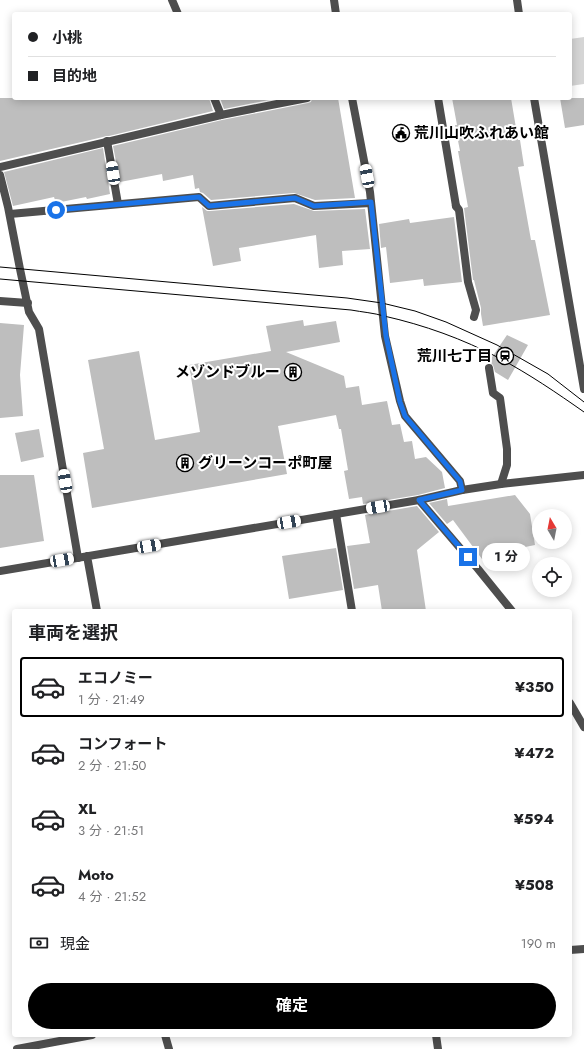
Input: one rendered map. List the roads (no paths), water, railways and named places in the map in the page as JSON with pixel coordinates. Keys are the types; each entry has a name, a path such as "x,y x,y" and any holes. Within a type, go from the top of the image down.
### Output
{"street":[{"path":"172,0 177,12"},
{"path":"334,0 336,12"},
{"path":"517,0 519,12"},
{"path":"215,100 221,115"},
{"path":"0,167 221,115 297,100"},
{"path":"352,100 370,192 386,336 400,402 405,416 460,481 462,490"},
{"path":"438,100 456,206 458,210 468,282 476,310 474,317"},
{"path":"534,100 584,389"},
{"path":"107,141 118,204"},
{"path":"0,175 10,214 29,312 39,329 78,558"},
{"path":"10,214 199,197 209,206 295,198 314,206 371,202"},
{"path":"0,301 28,303"},
{"path":"488,368 493,393 500,398 507,449 507,465 501,484"},
{"path":"0,571 419,500 462,490 584,475"},
{"path":"419,500 510,609"},
{"path":"336,514 352,609"},
{"path":"87,556 97,609"},
{"path":"572,706 584,727"},
{"path":"572,950 584,949"},
{"path":"17,1049 81,1037"},
{"path":"166,1037 169,1049"},
{"path":"436,1037 438,1049"}],"tram line":[{"path":"0,267 347,298 382,303 415,311 446,322 497,345 548,374 584,402"},
{"path":"0,279 351,310 380,315 428,328 485,351 532,377 584,412"}],"place":[{"name":"荒川山吹ふれあい館","path":"401,133"},
{"name":"荒川七丁目","path":"505,356"},
{"name":"メゾンドブルー","path":"293,372"},
{"name":"グリーンコーポ町屋","path":"185,463"}]}
